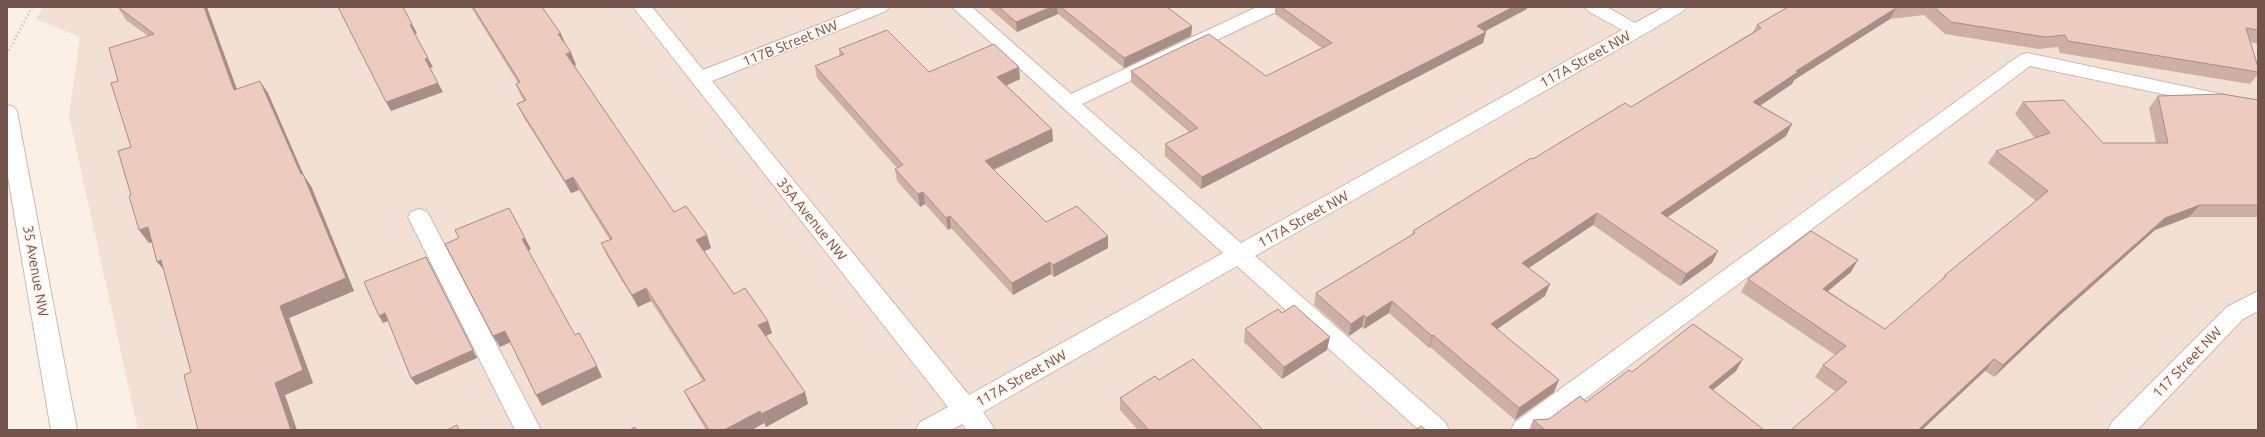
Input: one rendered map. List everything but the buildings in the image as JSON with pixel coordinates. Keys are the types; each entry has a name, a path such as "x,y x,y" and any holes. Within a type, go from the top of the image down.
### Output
{"street":[{"name":"35A Avenue NW","path":"642,7 982,430"},
{"name":"117B Street NW","path":"699,79 880,7"},
{"path":"961,7 1436,430"},
{"path":"1068,102 1272,7"},
{"path":"1594,7 1636,31"},
{"name":"117A Street NW","path":"929,430 1678,7"},
{"path":"1524,430 2027,59 2258,108"},
{"name":"35 Avenue NW","path":"7,112 64,430"},
{"path":"419,217 528,430"},
{"name":"117 Street NW","path":"2121,430 2235,313 2258,300"}],"path":[{"path":"7,54 32,7"}],"shaded area":[{"path":"43,7 2258,7 2258,430 138,430 69,116 80,37 36,19"}]}
